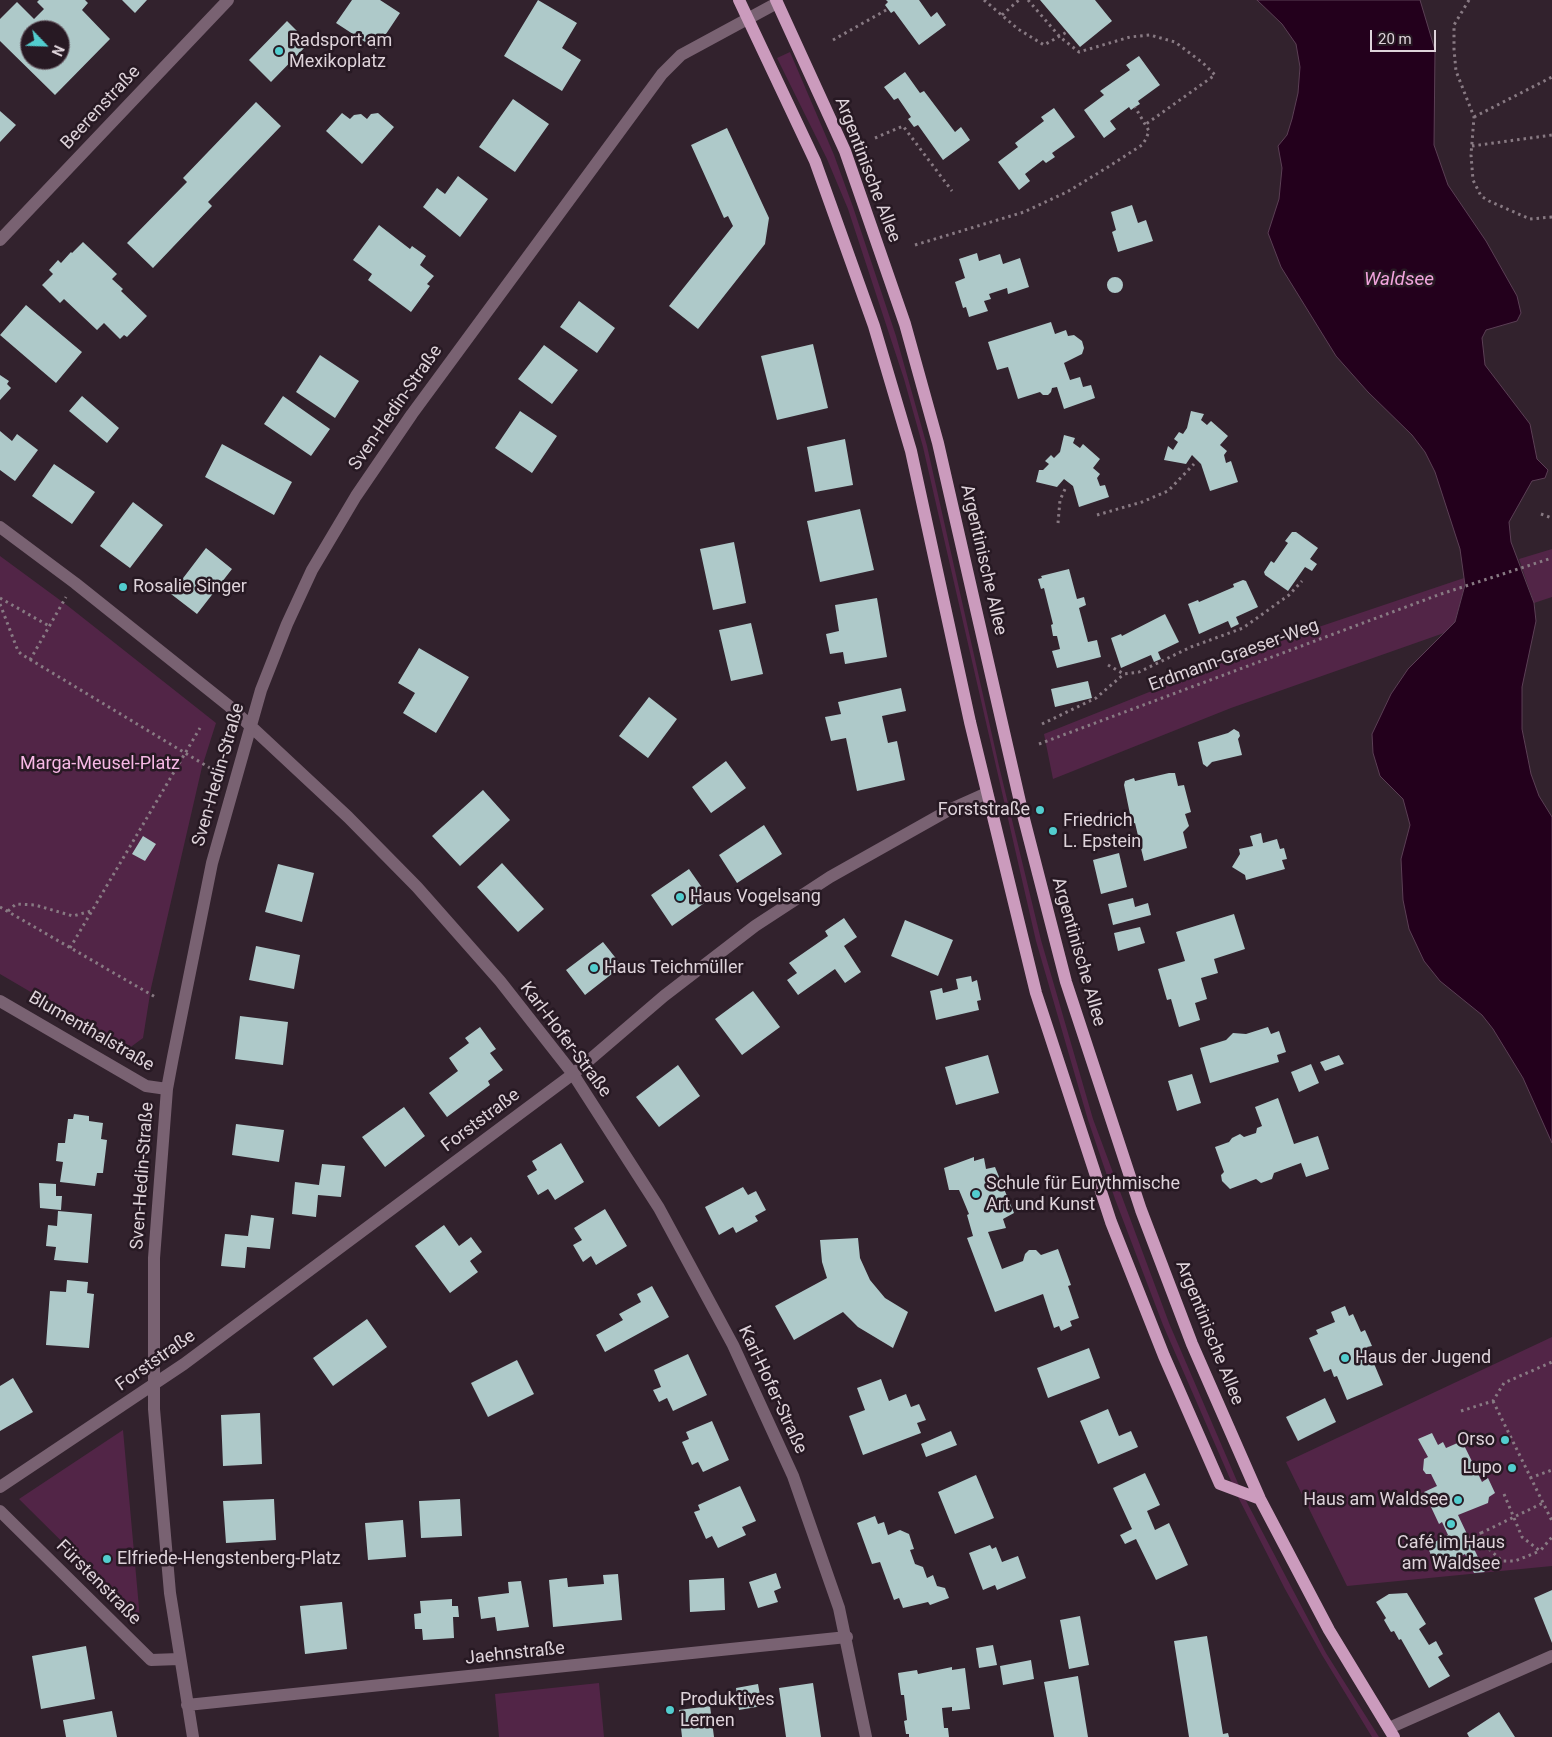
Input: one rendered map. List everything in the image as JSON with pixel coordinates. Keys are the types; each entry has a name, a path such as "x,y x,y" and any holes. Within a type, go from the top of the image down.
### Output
{"main road":[{"path":"739,0 815,161 874,326 911,451 987,793 1036,993 1110,1222 1220,1484 1260,1499"},
{"name":"Argentinische Allee","path":"776,1 845,151 905,324 938,443 1021,806 1066,982 1148,1228 1192,1344 1260,1499 1329,1630 1392,1733"}],"street":[{"name":"Beerenstraße","path":"0,240 228,0"},
{"name":"Sven-Hedin-Straße","path":"193,1737 179,1659 170,1593 153,1386 154,1258 167,1089 212,863 261,690 287,624 312,570 356,496 412,414 662,74 681,55 776,1"},
{"name":"Karl-Hofer-Straße","path":"0,527 75,583 229,706 348,817 417,886 500,981 573,1074 658,1208 734,1345 793,1476 837,1601 847,1637 866,1737"},
{"name":"Forststraße","path":"0,1487 153,1386 573,1074 664,996 755,926 830,877 949,810 987,793"},
{"name":"Blumenthalstraße","path":"0,1001 146,1086 167,1089"},
{"name":"Fürstenstraße","path":"0,1511 150,1660 179,1659"},
{"name":"Jaehnstraße","path":"187,1705 847,1637"},
{"path":"1392,1733 1552,1656"}],"path":[{"path":"984,0 1018,29 1044,45 1067,32"},
{"path":"1002,15 1019,0"},
{"path":"1028,0 1060,37 1079,52 1130,38 1150,35 1174,42 1215,75 1146,124"},
{"path":"1469,0 1454,25 1454,49 1456,71 1474,117 1472,146 1473,180 1481,196 1489,201 1530,219 1552,217"},
{"path":"833,40 888,9"},
{"path":"1474,117 1552,77"},
{"path":"915,245 1024,212 1067,192 1142,145 1149,131 1136,108"},
{"path":"876,138 903,126 952,191"},
{"path":"1472,146 1552,135"},
{"path":"1097,515 1142,502 1168,491 1194,464"},
{"path":"1058,523 1060,500 1066,487"},
{"path":"1541,514 1552,518"},
{"name":"Erdmann-Graeser-Weg","path":"1039,744 1438,595 1552,558"},
{"path":"1042,724 1096,698 1124,674 1139,672 1192,647 1243,628 1289,596 1302,581"},
{"path":"30,660 66,597"},
{"path":"0,598 49,626"},
{"path":"0,604 18,651 210,768"},
{"path":"1108,665 1124,674"},
{"path":"70,948 200,728"},
{"path":"8,911 16,904 34,904 73,916 92,911"},
{"path":"0,907 156,998"},
{"path":"1461,1411 1493,1401 1504,1383 1552,1362"},
{"path":"1493,1401 1552,1521"},
{"path":"1530,1478 1552,1470"},
{"path":"1504,1494 1522,1537 1540,1550"},
{"path":"1467,1537 1481,1533 1543,1503"},
{"path":"1481,1533 1487,1547 1502,1561 1515,1561 1540,1550 1552,1538"}],"green space":[{"path":"790,52 834,155 896,336 927,446 999,766 1041,940 1093,1119 1169,1323 1243,1495 1326,1653 1379,1737 1372,1737 1322,1655 1285,1589 1238,1497 1163,1325 1115,1199 1088,1120 1036,941 923,447 904,379 848,209 827,159 777,58"},
{"path":"1552,549 1552,597 1534,603 1519,559"},
{"name":"Marga-Meusel-Platz","path":"0,556 68,606 216,723 202,767 151,988 143,1038 128,1049 0,974"},
{"path":"1464,578 1465,585 1455,622 1444,633 1231,708 1053,779 1044,734 1277,641"},
{"path":"1552,1337 1552,1566 1347,1586 1286,1462"},
{"name":"Elfriede-Hengstenberg-Platz","path":"123,1430 140,1619 19,1499"},
{"path":"599,1683 604,1737 499,1737 495,1694"}],"water":[{"name":"Waldsee","path":"1257,0 1420,0 1435,50 1434,145 1448,185 1486,241 1517,296 1521,313 1517,321 1486,330 1482,338 1485,365 1530,424 1537,459 1548,470 1545,478 1532,481 1509,522 1511,542 1534,603 1536,621 1522,687 1522,729 1531,774 1539,796 1552,817 1552,1143 1523,1078 1493,1029 1482,1015 1440,981 1424,961 1409,929 1403,900 1401,859 1410,825 1403,799 1380,776 1373,753 1372,734 1391,694 1408,669 1455,622 1465,585 1460,549 1435,472 1425,452 1412,435 1368,392 1336,356 1281,267 1268,233 1279,199 1282,168 1278,146 1287,135 1292,119 1298,93 1300,67 1296,44 1282,24"}],"building":[{"path":"39,0 85,0 88,3 82,10 110,39 55,95 30,70 70,70 70,20 20,20 20,61 0,41 0,19 17,2 34,19 44,9 37,2"},
{"path":"122,0 147,0 135,13"},
{"path":"352,0 380,0 400,13 376,49 336,23"},
{"path":"538,0 577,23 562,48 581,60 562,91 504,56"},
{"path":"886,0 919,0 931,17 937,12 946,25 919,45 894,11 891,13 885,5 888,2"},
{"path":"1040,0 1095,0 1112,21 1080,47"},
{"name":"Radsport am Mexikoplatz","path":"287,21 309,43 271,82 249,60"},
{"path":"1139,56 1160,85 1138,101 1140,104 1131,110 1129,107 1110,121 1116,129 1104,138 1084,110 1104,95 1100,91 1130,70 1126,65"},
{"path":"905,72 920,93 924,91 955,132 961,127 970,140 943,160 918,125 914,127 908,119 911,117 898,98 894,100 884,87"},
{"path":"513,99 549,124 515,172 479,147"},
{"path":"256,102 281,126 208,202 212,206 153,268 127,243 187,182 183,178"},
{"path":"1054,108 1075,137 1052,153 1055,157 1046,163 1043,160 1025,174 1030,181 1019,190 998,162 1018,147 1015,143 1044,121 1041,117"},
{"path":"0,111 16,125 0,142"},
{"path":"342,113 350,119 354,115 361,114 367,119 371,114 378,113 394,127 362,164 326,131"},
{"path":"727,128 769,218 765,244 698,329 669,306 733,226 728,216 724,218 691,145"},
{"path":"458,176 488,199 460,237 423,207 437,188 445,194"},
{"path":"1132,205 1138,223 1146,220 1153,241 1118,252 1112,232 1116,230 1111,212"},
{"path":"379,225 410,249 412,246 426,256 420,265 434,276 427,284 430,286 411,312 368,280 372,274 353,260"},
{"path":"83,242 117,274 112,279 123,289 121,291 147,316 127,337 124,335 120,339 104,323 97,330 64,299 60,303 42,285 53,274 49,270 58,260 61,263"},
{"path":"977,253 979,261 1000,254 1003,264 1020,258 1029,287 1008,294 1007,288 989,294 991,299 984,301 988,311 969,317 966,307 963,308 955,282 965,278 959,259"},
{"path":"1115,277 1123,285 1115,293 1107,285"},
{"path":"579,301 615,328 597,353 560,327"},
{"path":"26,305 82,352 56,383 0,335"},
{"path":"1051,322 1055,334 1066,330 1068,336 1074,335 1082,341 1084,348 1082,354 1064,363 1070,380 1080,377 1083,387 1091,385 1095,398 1064,409 1057,387 1052,388 1048,395 1043,395 1040,392 1018,399 1008,367 997,370 988,342"},
{"path":"813,344 828,408 777,420 761,356"},
{"path":"544,345 578,370 552,404 518,379"},
{"path":"320,355 359,381 335,418 296,392"},
{"path":"0,375 9,381 7,384 11,388 0,400"},
{"path":"82,396 119,428 107,443 69,411"},
{"path":"283,396 330,429 311,456 264,424"},
{"path":"520,411 557,436 532,473 495,448"},
{"path":"1191,411 1204,414 1201,420 1207,425 1211,421 1228,436 1220,445 1227,451 1224,455 1226,463 1231,461 1238,482 1210,491 1201,464 1192,455 1186,464 1164,460 1168,446 1173,450 1178,442 1174,439 1179,432 1183,434 1187,428"},
{"path":"0,431 12,441 17,434 38,450 15,481 0,470"},
{"path":"1064,435 1075,438 1073,443 1080,448 1083,444 1100,459 1093,468 1100,474 1097,478 1100,486 1105,485 1109,497 1079,507 1073,486 1064,479 1057,487 1036,482 1039,470 1043,470 1049,464 1045,461 1051,455 1054,458 1060,452"},
{"path":"845,439 853,485 815,492 807,447"},
{"path":"222,444 292,482 274,515 205,477"},
{"path":"54,464 95,492 72,524 32,496"},
{"path":"133,502 163,525 130,568 100,546"},
{"path":"860,509 874,570 820,582 807,521"},
{"path":"1292,532 1296,532 1318,548 1310,559 1317,564 1312,571 1305,567 1288,591 1265,575 1264,572 1271,561 1274,563 1288,543 1285,541"},
{"path":"734,542 746,603 713,610 700,549"},
{"path":"206,548 232,569 197,614 171,594"},
{"path":"1069,569 1077,599 1084,597 1086,605 1079,608 1088,642 1097,640 1101,657 1057,668 1052,651 1060,649 1057,636 1053,636 1051,625 1053,624 1044,588 1041,589 1038,579 1042,578 1041,576"},
{"path":"1243,580 1246,581 1258,607 1236,617 1239,624 1231,628 1228,621 1199,634 1188,604 1198,600 1199,602 1234,587 1233,584"},
{"path":"877,598 887,657 845,664 843,652 830,654 826,634 839,631 835,605"},
{"path":"1165,614 1179,642 1158,652 1161,659 1154,662 1151,655 1121,668 1111,638 1121,634 1122,636"},
{"path":"751,623 763,674 731,681 719,630"},
{"path":"419,648 469,677 436,733 403,713 415,693 398,683"},
{"path":"1088,681 1092,698 1055,707 1051,689"},
{"path":"901,688 906,711 882,716 888,743 897,741 905,780 857,791 846,738 831,741 825,717 841,714 838,702"},
{"path":"649,697 677,719 648,758 619,736"},
{"path":"1234,729 1239,732 1240,736 1238,739 1242,755 1212,762 1207,767 1203,764 1198,742 1228,733"},
{"path":"726,761 746,788 711,813 692,787"},
{"path":"1175,773 1178,786 1184,785 1191,812 1185,814 1189,826 1183,832 1187,848 1144,861 1135,823 1132,824 1124,785 1125,781 1134,778 1135,781"},
{"path":"483,790 510,820 460,866 432,836"},
{"path":"764,825 782,854 737,883 719,855"},
{"path":"1261,833 1263,843 1277,839 1280,849 1284,848 1287,859 1282,860 1285,869 1246,880 1245,875 1232,867 1240,854 1239,849 1253,846 1250,836"},
{"path":"143,836 156,844 145,861 132,854"},
{"path":"1119,853 1127,887 1101,894 1093,860"},
{"path":"502,863 544,909 518,932 477,887"},
{"path":"278,864 314,873 302,922 265,912"},
{"name":"Haus Vogelsang","path":"689,869 710,899 672,926 651,895"},
{"path":"1133,898 1135,907 1148,903 1151,915 1113,925 1108,904"},
{"path":"1234,914 1245,949 1214,959 1218,973 1201,978 1207,999 1195,1003 1200,1020 1179,1027 1171,999 1167,1000 1158,969 1185,961 1176,932"},
{"path":"844,918 857,937 844,946 861,972 845,983 835,969 798,995 787,980 797,973 789,963 828,936 825,931"},
{"path":"905,920 953,940 938,976 891,956"},
{"path":"1140,927 1145,943 1118,951 1114,933"},
{"name":"Haus Teichmüller","path":"603,942 622,966 585,995 566,970"},
{"path":"256,946 300,955 294,989 249,980"},
{"path":"971,976 972,982 977,980 981,1000 977,1001 979,1010 936,1020 930,991 942,988 943,993 958,989 956,979"},
{"path":"753,991 780,1027 742,1055 715,1019"},
{"path":"240,1016 288,1022 283,1065 235,1059"},
{"path":"480,1027 496,1049 490,1053 503,1070 488,1081 490,1085 447,1117 429,1093 458,1071 449,1058 469,1043 465,1038"},
{"path":"1268,1027 1271,1034 1279,1031 1286,1052 1277,1055 1279,1062 1210,1083 1200,1048 1226,1040 1233,1033 1246,1034"},
{"path":"988,1055 999,1093 956,1105 945,1067"},
{"path":"1339,1055 1344,1064 1325,1071 1320,1062"},
{"path":"1311,1064 1319,1083 1299,1092 1291,1072"},
{"path":"678,1065 700,1096 659,1127 636,1097"},
{"path":"1192,1074 1201,1103 1177,1111 1168,1081"},
{"path":"1278,1098 1294,1144 1318,1136 1329,1169 1306,1177 1301,1163 1274,1173 1272,1179 1261,1183 1256,1179 1230,1189 1222,1181 1221,1175 1224,1172 1215,1147 1229,1142 1240,1134 1244,1137 1256,1133 1257,1128 1262,1126 1255,1107"},
{"path":"404,1107 425,1136 385,1167 362,1137"},
{"path":"74,1114 89,1116 89,1121 103,1123 101,1139 107,1140 103,1173 97,1173 95,1186 60,1182 63,1162 56,1161 58,1143 65,1143 68,1119 73,1119"},
{"path":"236,1124 284,1130 279,1162 232,1155"},
{"path":"561,1143 584,1182 555,1200 548,1189 538,1195 527,1176 537,1170 532,1161"},
{"path":"974,1157 974,1161 984,1158 986,1169 995,1167 1014,1213 1003,1219 1006,1228 988,1232 1002,1269 1023,1261 1025,1254 1029,1250 1036,1250 1041,1255 1058,1249 1071,1285 1068,1286 1079,1318 1070,1321 1072,1326 1061,1331 1059,1326 1054,1328 1043,1294 995,1312 967,1238 973,1236 967,1215 969,1214 959,1190 949,1190 944,1168"},
{"path":"322,1164 345,1166 341,1197 318,1195 316,1217 292,1214 295,1182 319,1185"},
{"path":"39,1183 56,1184 56,1196 62,1196 61,1210 40,1208"},
{"path":"743,1187 748,1195 756,1191 766,1210 755,1216 758,1221 736,1233 733,1227 719,1235 705,1207"},
{"path":"605,1209 627,1246 596,1265 591,1256 583,1262 573,1245 582,1240 574,1228"},
{"path":"58,1211 92,1214 88,1263 54,1260 56,1247 46,1246 48,1225 57,1226"},
{"path":"251,1215 274,1218 270,1249 247,1247 245,1268 221,1266 225,1234 248,1236"},
{"path":"444,1225 459,1246 471,1237 482,1252 470,1261 478,1272 450,1293 415,1246"},
{"path":"858,1238 860,1258 870,1280 885,1298 908,1312 893,1348 858,1327 843,1312 794,1340 775,1306 827,1278 822,1262 820,1240"},
{"path":"67,1280 88,1282 87,1293 94,1294 89,1348 46,1345 50,1291 66,1292"},
{"path":"652,1286 669,1317 605,1352 596,1335 623,1320 619,1314 641,1302 637,1294"},
{"name":"Haus der Jugend","path":"1345,1306 1349,1316 1353,1314 1361,1332 1365,1330 1372,1346 1367,1347 1383,1385 1347,1400 1337,1376 1334,1377 1331,1369 1324,1372 1309,1338 1318,1334 1316,1330 1335,1322 1331,1312"},
{"path":"367,1319 387,1347 333,1386 313,1358"},
{"path":"1089,1348 1100,1378 1048,1398 1037,1368"},
{"path":"688,1354 707,1395 673,1411 667,1398 659,1402 653,1390 661,1387 654,1370"},
{"path":"517,1360 534,1394 488,1417 471,1383"},
{"path":"13,1378 33,1412 0,1431 0,1386"},
{"path":"881,1379 889,1401 906,1394 911,1407 919,1404 926,1420 917,1423 921,1433 863,1455 849,1416 865,1410 857,1388"},
{"path":"1325,1398 1336,1422 1298,1441 1286,1417"},
{"path":"1108,1409 1119,1436 1131,1431 1138,1447 1098,1464 1080,1421"},
{"path":"260,1413 262,1464 223,1466 221,1415"},
{"path":"712,1421 729,1460 703,1472 698,1462 692,1465 682,1442 689,1439 686,1432"},
{"path":"951,1431 957,1445 926,1457 921,1444"},
{"name":"Haus am Waldsee","path":"1432,1433 1438,1445 1443,1442 1446,1448 1462,1441 1482,1482 1488,1478 1495,1493 1489,1497 1488,1503 1458,1515 1485,1572 1474,1573 1465,1554 1437,1568 1427,1546 1448,1535 1442,1522 1439,1524 1424,1492 1437,1486 1431,1474 1426,1474 1423,1470 1424,1459 1428,1457 1418,1439"},
{"path":"1145,1473 1160,1505 1147,1511 1155,1530 1169,1523 1188,1565 1156,1580 1136,1539 1125,1544 1120,1535 1132,1529 1113,1488"},
{"path":"976,1475 994,1518 955,1534 938,1492"},
{"path":"740,1486 756,1521 742,1527 746,1535 718,1548 712,1536 706,1539 694,1512 700,1510 698,1505"},
{"path":"274,1499 276,1540 226,1543 223,1501"},
{"path":"460,1499 462,1536 421,1538 419,1501"},
{"path":"875,1516 878,1524 884,1522 888,1535 900,1530 909,1534 914,1549 910,1550 915,1564 923,1567 927,1578 933,1575 937,1586 945,1588 949,1598 930,1605 928,1602 903,1608 899,1598 894,1600 880,1562 872,1564 857,1523"},
{"path":"403,1520 406,1557 368,1560 365,1523"},
{"path":"990,1545 992,1549 996,1547 1002,1562 1018,1556 1026,1578 997,1590 995,1585 983,1590 969,1553"},
{"path":"776,1573 781,1588 774,1591 778,1602 758,1608 749,1582"},
{"path":"618,1574 622,1620 553,1627 549,1580 567,1578 568,1587 604,1584 603,1575"},
{"path":"724,1578 725,1610 690,1612 689,1580"},
{"path":"521,1581 529,1627 497,1631 495,1617 481,1619 478,1597 509,1593 508,1582"},
{"path":"1552,1590 1552,1643 1534,1598"},
{"path":"1407,1593 1426,1624 1419,1629 1429,1645 1436,1641 1443,1654 1438,1657 1450,1676 1429,1688 1401,1639 1399,1640 1394,1631 1391,1632 1384,1620 1386,1618 1376,1602 1389,1594"},
{"path":"452,1599 452,1606 458,1606 459,1617 453,1617 454,1638 423,1640 422,1629 415,1629 414,1614 421,1613 420,1601"},
{"path":"342,1602 347,1649 305,1654 300,1606"},
{"path":"1080,1616 1089,1665 1069,1669 1060,1620"},
{"path":"1207,1636 1223,1734 1228,1733 1229,1737 1189,1737 1174,1641"},
{"path":"993,1645 997,1665 979,1668 976,1648"},
{"path":"86,1646 95,1699 41,1709 32,1656"},
{"path":"1031,1660 1034,1679 1003,1685 1000,1666"},
{"path":"952,1667 952,1670 965,1668 970,1709 952,1711 952,1707 942,1708 944,1728 948,1728 949,1737 909,1737 909,1734 906,1734 904,1721 907,1720 904,1695 901,1695 898,1673 917,1670 918,1674"},
{"path":"1078,1676 1088,1737 1054,1737 1044,1682"},
{"path":"813,1683 821,1737 786,1737 779,1688"},
{"path":"758,1684 762,1706 739,1710 736,1688"},
{"path":"710,1706 714,1737 682,1737 679,1710"},
{"path":"112,1711 117,1737 66,1737 63,1720"},
{"path":"1499,1712 1515,1737 1469,1737 1467,1733"}],"place":[{"name":"Radsport am Mexikoplatz","path":"279,51"},
{"name":"Rosalie Singer","path":"123,587"},
{"name":"Forststraße","path":"1040,810"},
{"name":"Friedrich L. Epstein","path":"1053,831"},
{"name":"Haus Vogelsang","path":"680,897"},
{"name":"Haus Teichmüller","path":"594,968"},
{"name":"Schule für Eurythmische Art und Kunst","path":"976,1194"},
{"name":"Haus der Jugend","path":"1345,1358"},
{"name":"Orso","path":"1505,1440"},
{"name":"Lupo","path":"1512,1468"},
{"name":"Haus am Waldsee","path":"1458,1500"},
{"name":"Café im Haus am Waldsee","path":"1451,1524"},
{"name":"Elfriede-Hengstenberg-Platz","path":"107,1559"},
{"name":"Produktives Lernen","path":"670,1710"}]}
